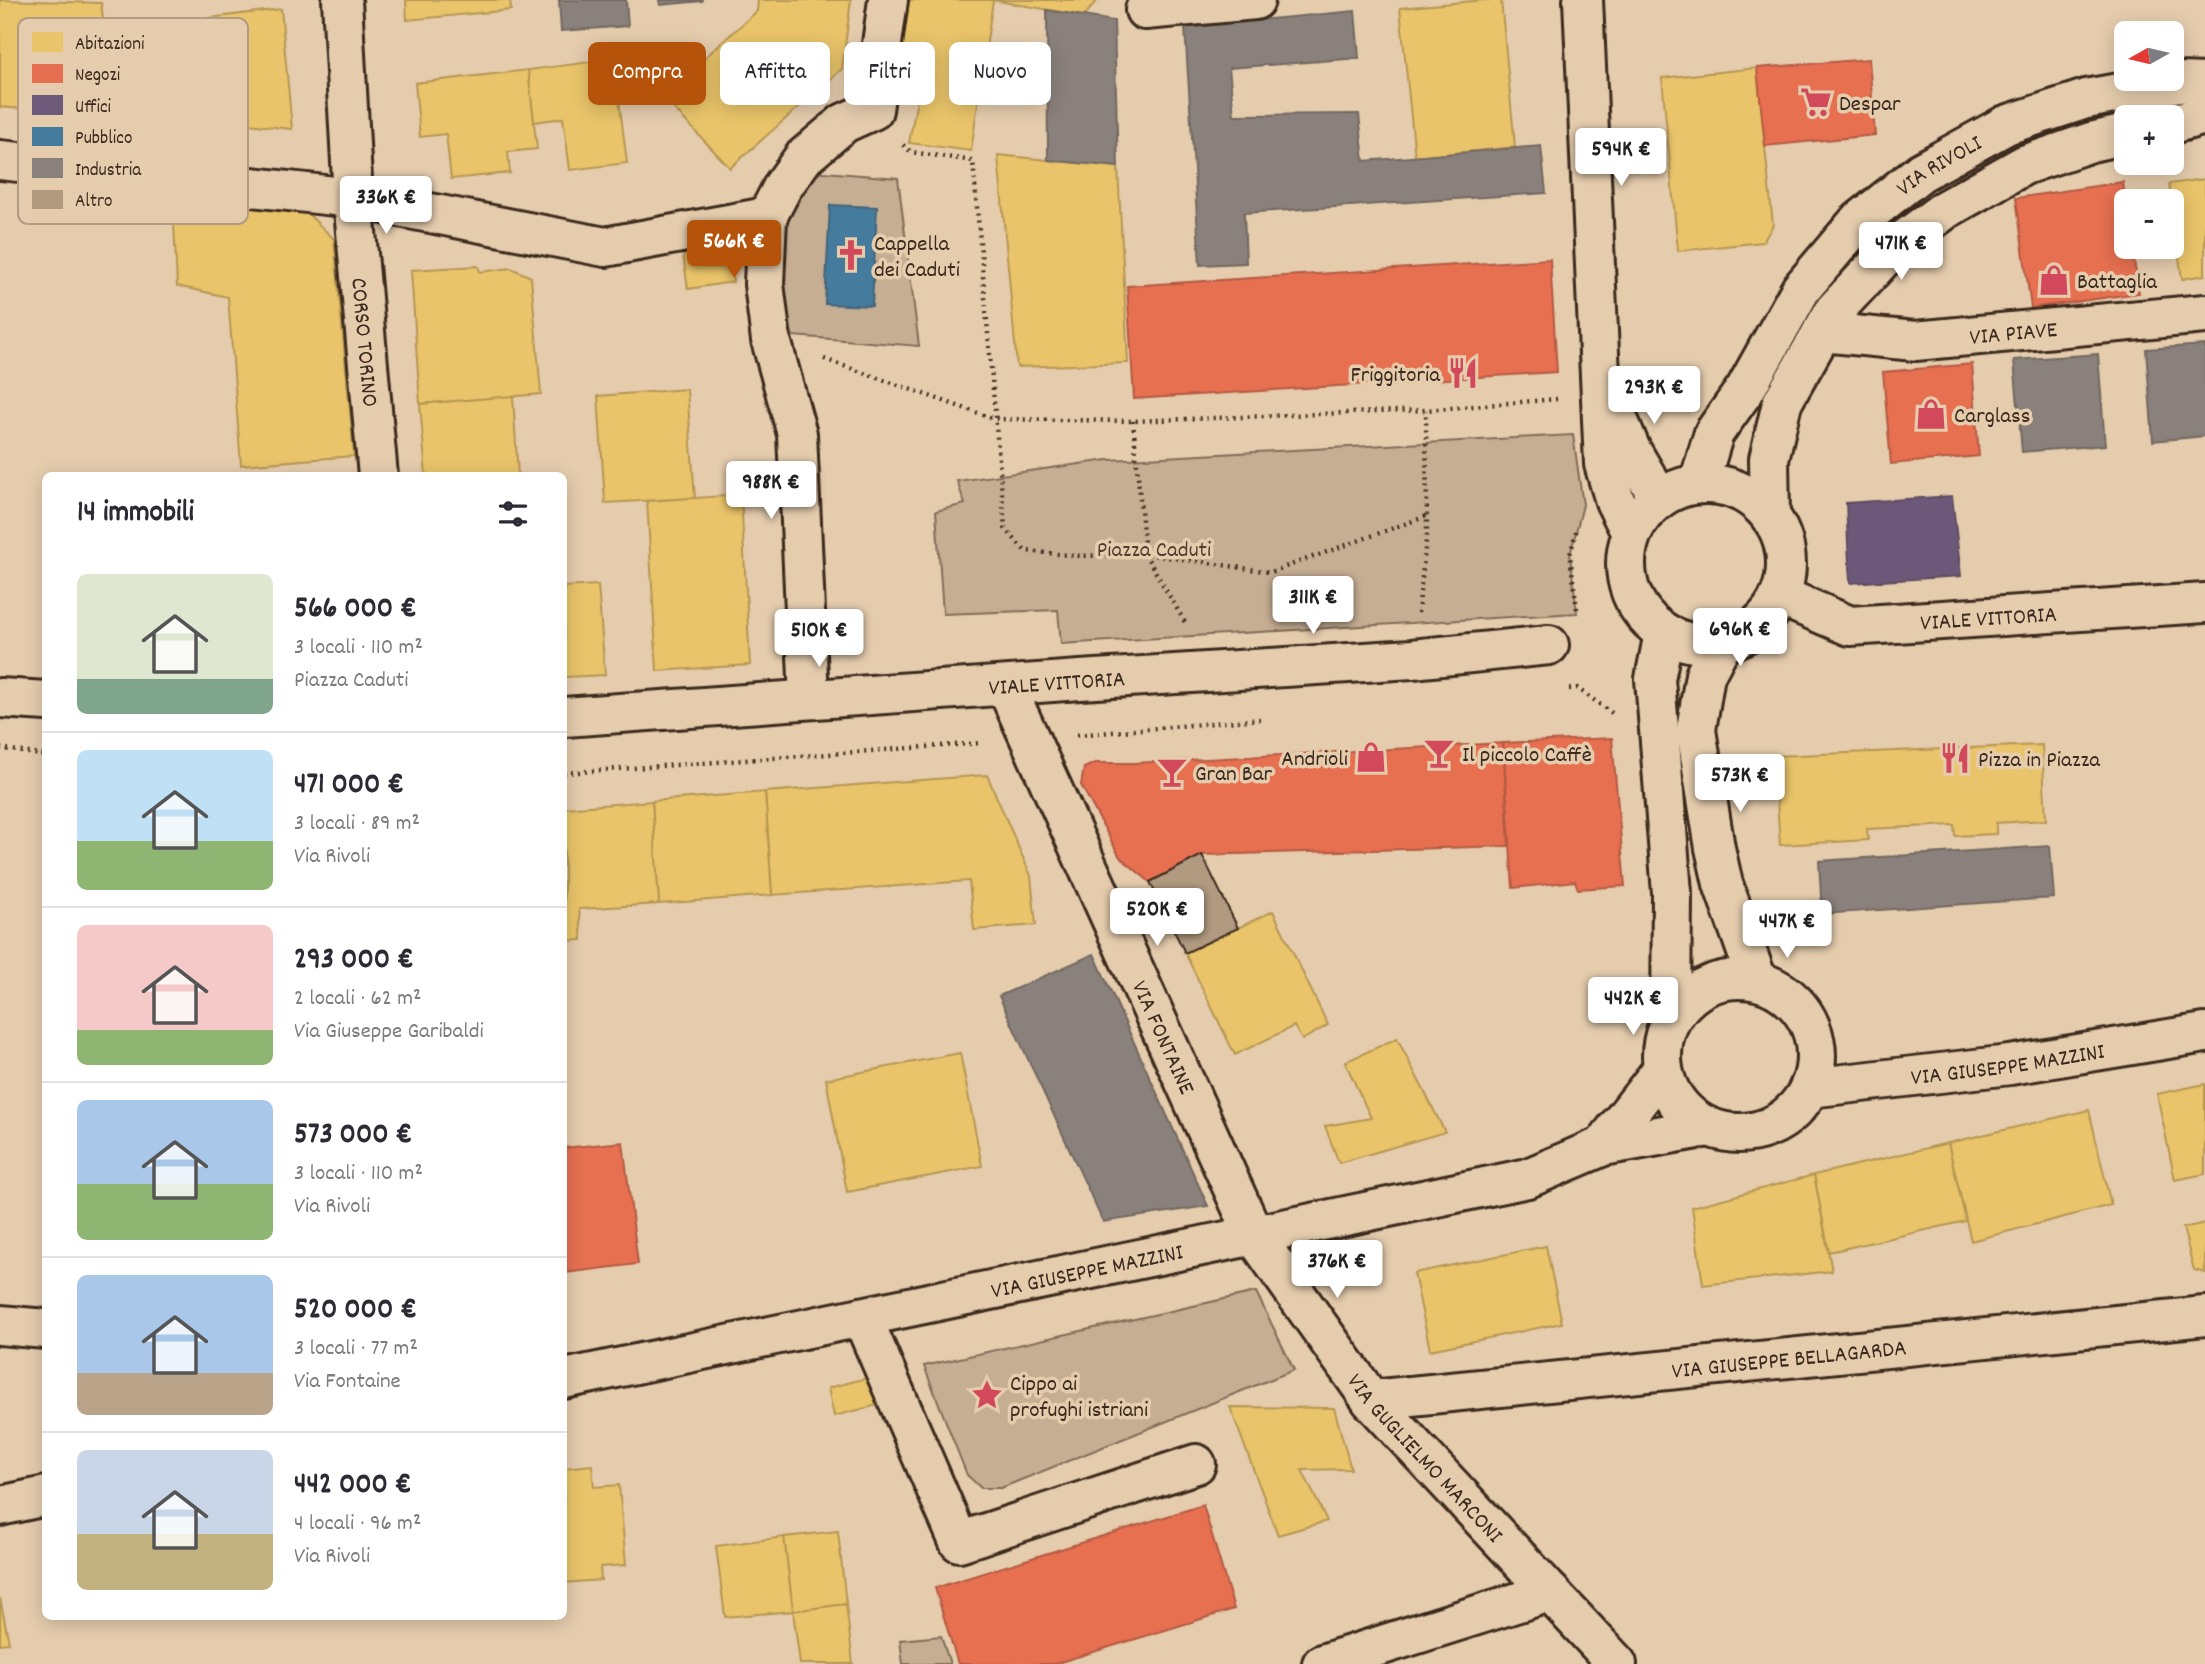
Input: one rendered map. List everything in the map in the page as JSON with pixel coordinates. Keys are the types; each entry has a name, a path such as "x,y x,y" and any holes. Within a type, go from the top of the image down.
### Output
{"street":[{"name":"CORSO TORINO","path":"342,0 353,198 378,472"},
{"path":"809,699 797,434 771,340 764,284 766,217 783,186 804,157 844,123 873,110 888,0"},
{"path":"1145,10 1255,0"},
{"path":"1583,0 1604,464 1615,501 1631,533"},
{"name":"VIA RIVOLI","path":"1699,483 1714,433 1746,388 1801,289 1857,223 1921,172 2006,125 2086,99 2179,82 2205,83"},
{"path":"2184,121 2205,115"},
{"name":"VIA RIVOLI","path":"1770,516 1769,459 1782,403 1834,311 1892,249 1946,209 2024,165 2114,137"},
{"path":"0,160 18,162"},
{"path":"248,187 353,198 605,247 766,217"},
{"name":"VIA PIAVE","path":"1822,332 1915,341 2205,314"},
{"path":"1601,378 1631,450 1659,498"},
{"path":"1699,483 1719,484 1737,489 1760,503 1782,536 1786,561 1780,596 1772,611 1760,624 1741,637 1723,643 1683,641 1664,633 1653,625 1631,595 1626,555 1631,533 1647,508 1659,498 1678,488 1699,483"},
{"name":"VIALE VITTORIA","path":"1780,596 1850,626 2205,603"},
{"path":"1664,633 1655,679 1672,893 1671,1017 1663,1041 1662,1070 1671,1094 1683,1109 1708,1127 1727,1133 1750,1132 1773,1126 1795,1109 1809,1088 1816,1059 1811,1030 1797,1005 1780,989 1757,980 1729,978 1703,986 1684,1000 1671,1017"},
{"path":"1723,643 1705,675 1696,730 1721,872 1757,980"},
{"name":"VIALE VITTORIA","path":"567,718 1412,659 1549,645"},
{"name":"VIA FONTAINE","path":"1006,686 1254,1235"},
{"path":"0,698 42,701"},
{"name":"VIA GIUSEPPE MAZZINI","path":"1809,1088 2010,1065 2205,1032"},
{"name":"VIA GIUSEPPE MAZZINI","path":"1603,1146 1662,1070"},
{"name":"VIA GIUSEPPE MAZZINI","path":"567,1378 1528,1178 1603,1146 1708,1127"},
{"name":"VIA GUGLIELMO MARCONI","path":"1254,1235 1371,1400 1617,1664"},
{"name":"VIA GIUSEPPE BELLAGARDA","path":"1371,1400 2205,1316"},
{"path":"862,1317 959,1542 1196,1464"},
{"path":"0,1325 42,1329"},
{"path":"0,1506 42,1497"},
{"path":"1322,1664 1550,1592"}],"path":[{"path":"911,152 973,161 1005,528 1025,551 1080,556 1144,554 1271,572 1427,516"},
{"path":"771,340 995,419 1133,421 1426,410 1562,399"},
{"path":"1412,659 1427,531 1426,410"},
{"path":"1133,421 1144,554 1214,672"},
{"path":"1549,645 1577,612 1570,555 1580,518"},
{"path":"1563,690 1577,688 1620,719"},
{"path":"567,774 1030,740 1266,718"},
{"path":"0,748 42,755"}],"green space":[{"path":"811,171 898,178 919,346 793,336 783,309 781,287 785,228 791,203"},
{"name":"Piazza Caduti","path":"1573,435 1583,505 1570,555 1577,613 1061,644 1058,610 943,614 936,511 965,504 957,481 1108,460"},
{"path":"1256,1292 1294,1370 1001,1488 981,1488 967,1475 924,1366"},
{"path":"941,1636 950,1664 903,1664 900,1640"}],"building: Abitazioni":[{"path":"0,0 101,3 103,18 18,18 18,109 0,107"},
{"path":"406,0 510,0 511,10 407,20"},
{"path":"758,0 851,0 842,69 830,80 830,42 722,42 757,11"},
{"path":"909,0 993,0 987,42 949,42 949,105 978,105 971,151 909,143 916,105 935,105 935,42 903,42"},
{"path":"992,0 1098,0 1084,16"},
{"path":"1501,0 1515,147 1415,157 1400,8"},
{"path":"281,9 292,129 248,124 248,18 209,18"},
{"path":"720,44 720,105 801,105 730,168 670,105 706,105 706,57"},
{"path":"588,62 588,105 620,105 627,163 570,170 563,118 534,122 528,70"},
{"path":"1757,68 1773,225 1763,242 1678,251 1662,78"},
{"path":"528,70 537,149 508,152 510,173 451,179 446,134 420,137 415,83"},
{"path":"998,155 1118,167 1128,363 1017,367"},
{"path":"2205,179 2205,275 2182,279 2179,259 2184,259 2184,189 2170,189 2169,184"},
{"path":"248,208 305,211 334,239 354,456 241,465 228,297 177,286 174,224 248,224"},
{"path":"728,248 733,282 688,289 683,255"},
{"path":"478,266 480,272 511,268 531,277 541,394 420,404 411,270"},
{"path":"687,389 695,498 605,503 598,396"},
{"path":"513,396 518,472 426,472 420,404"},
{"path":"741,495 750,665 657,671 647,501"},
{"path":"598,585 605,675 567,677 567,587"},
{"path":"2042,745 2046,820 1996,823 1996,834 1955,836 1954,825 1867,829 1868,840 1780,845 1774,756"},
{"path":"987,775 1031,876 1036,925 974,930 969,881 772,895 765,792"},
{"path":"765,792 772,895 659,904 652,801"},
{"path":"652,801 659,904 579,909 582,940 567,941 567,808"},
{"path":"1273,911 1328,1025 1302,1040 1294,1026 1235,1055 1185,953"},
{"path":"1397,1038 1445,1132 1339,1163 1325,1126 1371,1118 1345,1062"},
{"path":"960,1053 982,1166 847,1192 826,1079"},
{"path":"2205,1084 2205,1174 2175,1180 2157,1094"},
{"path":"2089,1110 2111,1205 1971,1241 1948,1143"},
{"path":"1948,1143 1966,1221 1829,1252 1814,1175"},
{"path":"1814,1175 1832,1271 1703,1285 1692,1207"},
{"path":"2205,1223 2205,1273 2194,1270 2183,1228"},
{"path":"1546,1246 1562,1323 1430,1350 1414,1273"},
{"path":"871,1377 878,1405 834,1416 828,1388"},
{"path":"1230,1407 1334,1408 1351,1469 1302,1470 1327,1521 1278,1535"},
{"path":"592,1465 594,1487 619,1485 626,1565 600,1567 601,1580 567,1583 567,1468"},
{"path":"838,1531 846,1604 793,1611 784,1537"},
{"path":"784,1537 793,1611 725,1617 716,1546"},
{"path":"0,1598 9,1643 0,1644"},
{"path":"846,1604 853,1664 800,1664 793,1611"}],"building: Negozi":[{"name":"Despar","path":"1869,59 1875,135 1765,146 1757,68"},
{"path":"2123,182 2124,189 2114,189 2114,259 2134,259 2139,293 2031,308 2016,198"},
{"path":"1550,259 1557,372 1134,399 1127,286"},
{"name":"Carglass","path":"1972,364 1979,456 1891,464 1883,372"},
{"path":"1612,738 1625,886 1578,889 1575,881 1513,888 1503,743"},
{"path":"1503,743 1509,846 1202,855 1150,882 1120,857 1081,785 1084,768 1095,763"},
{"path":"623,1142 638,1264 567,1273 567,1148"},
{"path":"1203,1505 1234,1609 1054,1664 958,1664 935,1588"}],"building: Uffici":[{"path":"1952,496 1961,576 1850,583 1846,503"}],"building: Pubblico":[{"name":"Cappella dei Caduti","path":"830,205 877,207 872,306 825,304"}],"building: Industria":[{"path":"559,0 626,0 628,26 561,31"},
{"path":"659,0 702,0 702,1 660,5"},
{"path":"1047,10 1114,21 1118,167 1048,160 1051,42 1047,42"},
{"path":"1355,11 1359,58 1229,68 1234,115 1359,114 1364,161 1541,146 1546,193 1244,213 1246,263 1200,265 1185,27"},
{"path":"2205,345 2205,436 2153,441 2146,349"},
{"path":"2098,354 2105,445 2022,452 2014,360"},
{"path":"2050,846 2054,898 1822,914 1819,861"},
{"path":"1094,954 1208,1206 1103,1222 999,996"}],"building: Altro":[{"path":"1202,855 1238,928 1185,953 1150,882"}],"place":[{"name":"Despar","path":"1816,102"},
{"name":"Cappella dei Caduti","path":"851,255"},
{"name":"Battaglia","path":"2054,280"},
{"name":"Friggitoria","path":"1463,373"},
{"name":"Carglass","path":"1931,414"},
{"name":"Il piccolo Caffè","path":"1439,753"},
{"name":"Andrioli","path":"1371,757"},
{"name":"Pizza in Piazza","path":"1955,758"},
{"name":"Gran Bar","path":"1172,772"},
{"name":"Cippo ai profughi istriani","path":"987,1395"}]}
